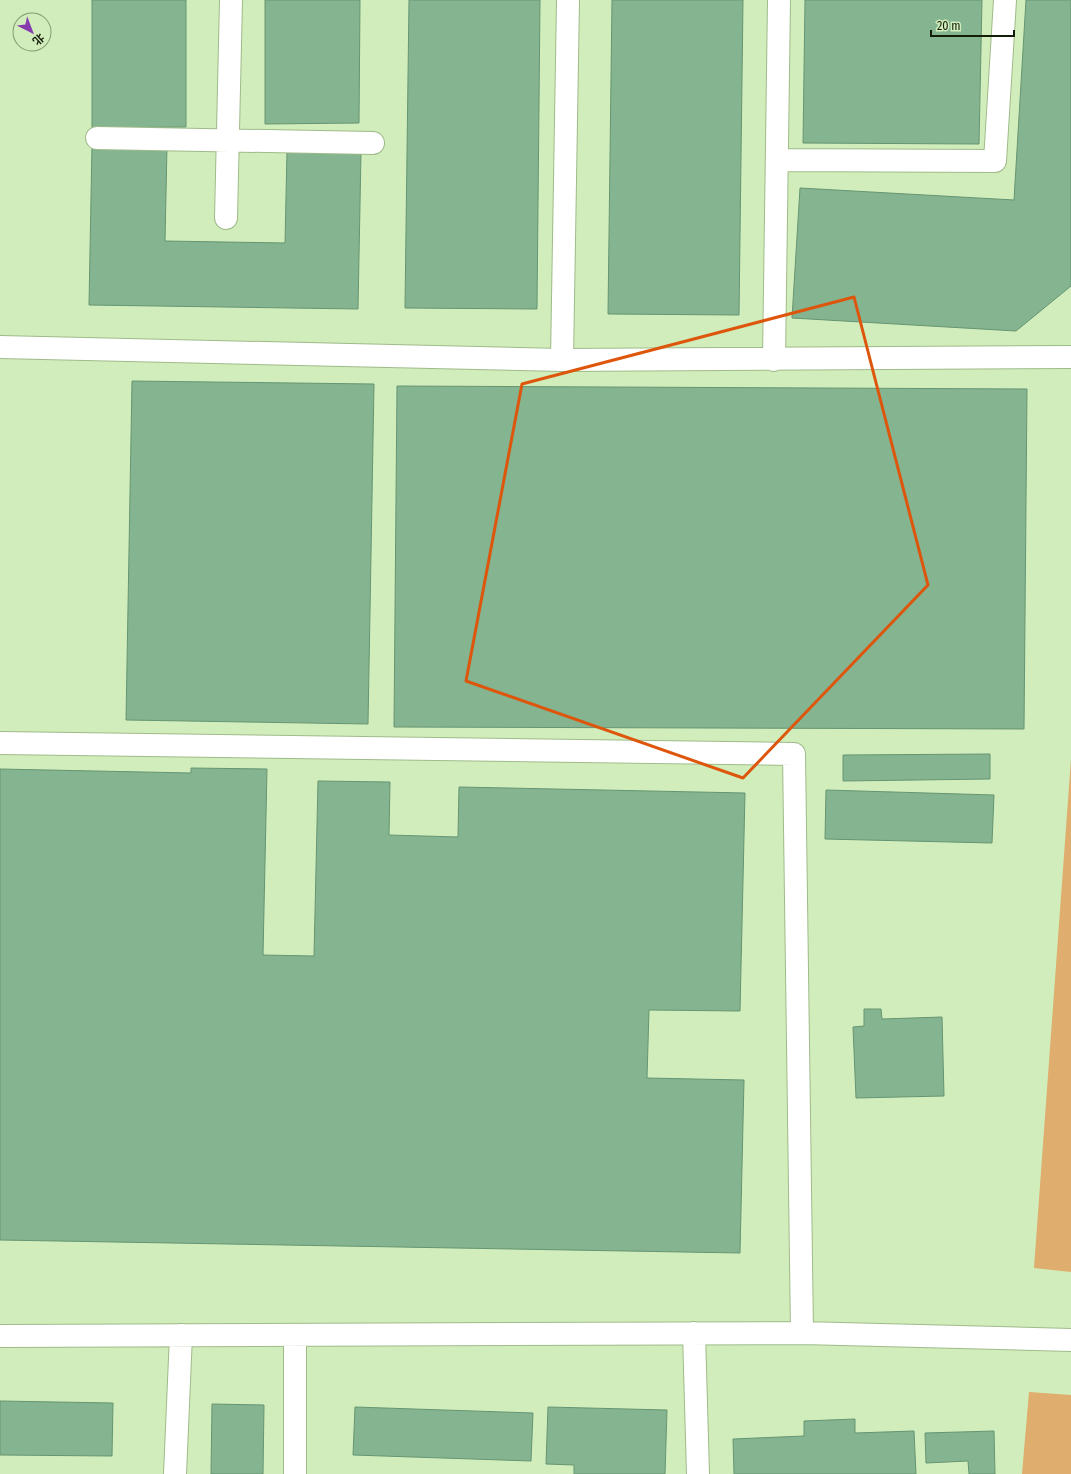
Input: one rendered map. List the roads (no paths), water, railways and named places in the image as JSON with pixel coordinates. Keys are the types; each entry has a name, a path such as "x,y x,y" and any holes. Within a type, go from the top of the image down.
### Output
{"street":[{"path":"226,218 230,0"},
{"path":"562,360 568,0"},
{"path":"774,360 779,0"},
{"path":"777,160 994,161 1005,0"},
{"path":"97,138 373,142"},
{"path":"0,347 562,360 774,360 1071,357"},
{"path":"0,743 794,754 802,1332"},
{"path":"0,1336 802,1332 1071,1340"},
{"path":"694,1333 698,1474"},
{"path":"175,1474 181,1335"},
{"path":"295,1335 295,1474"}]}
